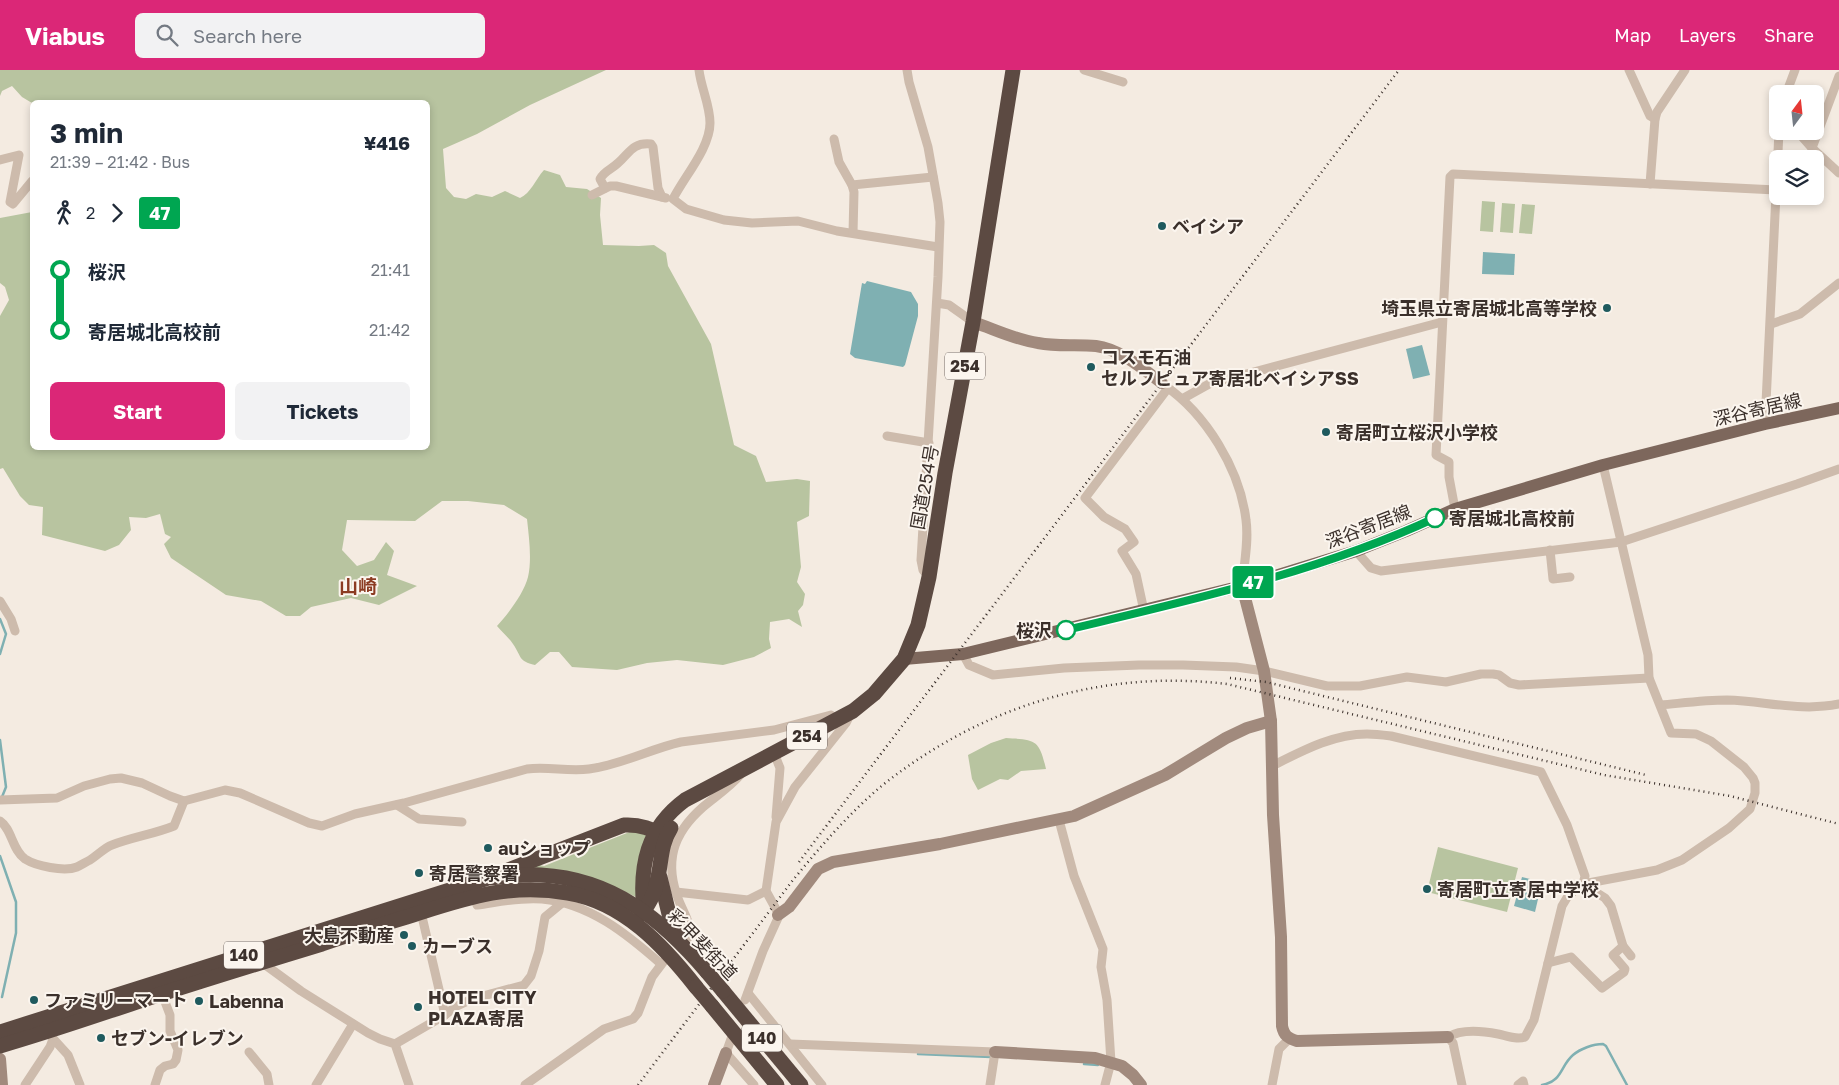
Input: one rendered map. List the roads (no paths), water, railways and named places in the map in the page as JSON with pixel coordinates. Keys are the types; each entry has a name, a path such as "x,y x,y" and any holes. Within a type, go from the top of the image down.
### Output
{"highway":[{"name":"国道254号","path":"640,917 654,894 659,873 661,834 668,815 678,805 853,711 874,694 904,659 918,625 929,577 943,483 973,322 1013,70"},
{"path":"488,878 624,825 635,824 661,834"},
{"name":"国道254号","path":"640,917 642,874 651,842 661,834"},
{"path":"659,873 669,914 689,944"},
{"name":"彩甲斐街道","path":"0,1032 256,958 420,906 488,878 543,875 575,880 622,897 777,1085"},
{"name":"彩甲斐街道","path":"420,906 474,896 507,895 546,890 585,897 664,926 689,944 707,972 801,1085"},
{"name":"彩甲斐街道","path":"0,1046 50,1036 256,958"}],"main road":[{"name":"深谷寄居線","path":"904,659 963,654 1242,586 1356,551 1455,509 1603,465 1765,424 1839,408"}],"street":[{"path":"673,199 706,143 709,133 709,114 699,70"},
{"path":"907,70 928,147 940,222 937,303 921,560 923,570 929,577"},
{"path":"1084,70 1123,82"},
{"path":"1629,70 1650,116 1655,119"},
{"path":"1650,184 1657,112 1685,70"},
{"path":"1789,85 1795,70"},
{"path":"1812,148 1839,76"},
{"path":"834,139 839,162 852,185 855,204 853,233"},
{"path":"1805,140 1838,169"},
{"path":"605,188 600,178 603,174 620,162 629,151 644,143 650,144 653,147 658,188 662,197"},
{"path":"0,160 19,155 10,202 13,204 30,183"},
{"path":"1455,509 1449,462 1436,455 1450,177 1453,174 1769,190"},
{"path":"852,185 933,177"},
{"path":"592,195 610,186 626,187 673,199 686,210 724,220 752,223 798,221 837,231 938,247"},
{"path":"1765,424 1775,205"},
{"path":"1771,324 1800,314 1839,284"},
{"path":"937,303 949,305 973,322 1036,343 1058,346 1097,346 1114,351 1182,399 1205,425 1232,469 1238,485 1247,529 1242,586 1264,672 1271,721 1273,816 1280,907 1282,1026 1283,1033 1289,1039 1297,1041 1448,1037 1456,1032 1495,1033 1521,1039 1525,1037 1534,1020 1562,906 1568,896 1583,884 1657,870 1682,860 1730,828 1750,809 1755,793 1753,778 1744,767 1708,739 1696,734 1671,733 1649,678 1648,655 1603,465"},
{"path":"1182,399 1209,384 1442,322"},
{"path":"1144,611 1136,574 1122,551 1134,542 1125,529 1104,517 1085,498 1165,386"},
{"path":"887,436 929,443"},
{"path":"1356,551 1371,568 1381,571 1621,542 1839,469"},
{"path":"1550,550 1553,579 1570,577"},
{"path":"0,601 11,619 15,631"},
{"path":"963,654 969,665 993,674 1064,668 1140,665 1236,667 1332,686 1360,686 1408,677 1446,682 1482,674 1499,675 1510,683 1519,685 1649,678"},
{"path":"1661,705 1720,700 1759,702 1803,708 1822,708 1839,704"},
{"path":"776,822 795,787 846,723 853,711"},
{"path":"0,800 57,798 84,786 121,778 142,783 184,801 225,790 234,792 309,823 322,826 355,814 397,805 527,769 588,769 628,760 669,744 774,730 831,715 835,720"},
{"path":"822,1085 790,1044 746,996 778,915 789,907 818,869 833,862 940,844 1059,820 1094,808 1165,775 1226,738 1247,728 1271,721"},
{"path":"1272,766 1313,746 1342,736 1367,734 1391,736 1541,772 1567,825 1585,876 1583,884"},
{"path":"774,753 780,768 776,822 766,892 778,915"},
{"path":"689,944 691,932 671,874 672,854 679,836 696,814 731,786 748,767"},
{"path":"0,821 4,824 12,843 22,857 34,864 54,868 75,868 110,845 156,833 174,826 184,801"},
{"path":"397,805 419,819 462,822"},
{"path":"1059,820 1074,876 1102,949 1101,967 1107,1000 1111,1062 1105,1085"},
{"path":"1583,884 1605,898 1610,906 1623,946 1631,956"},
{"path":"676,892 748,900 766,892"},
{"path":"507,895 543,899 581,909 615,926 663,962 652,977 638,1013 633,1020 604,1029 525,1085"},
{"path":"256,958 353,1024 380,1039 395,1044 446,1015 454,1007 524,985 531,976 540,950 545,917 562,903"},
{"path":"420,906 446,1015"},
{"path":"1548,963 1571,956 1602,988 1624,972 1624,969 1613,955 1623,946"},
{"path":"155,1085 160,1070 165,1066 173,1064 178,1050 170,1031 170,1014 162,994"},
{"path":"316,1085 353,1024"},
{"path":"25,1085 50,1047 50,1036"},
{"path":"50,1036 68,1055 80,1085"},
{"path":"1448,1037 1453,1043 1462,1085"},
{"path":"714,1085 731,1039"},
{"path":"1272,1085 1279,1049 1289,1039"},
{"path":"395,1044 410,1085"},
{"path":"790,1044 1095,1058 1122,1066 1134,1075 1141,1085"},
{"path":"249,1052 267,1074 269,1085"},
{"path":"990,1085 995,1052"},
{"path":"726,1053 754,1085"},
{"path":"0,1059 2,1085"},
{"path":"1518,1085 1523,1081 1524,1085"}],"water":[{"path":"1483,252 1515,254 1514,275 1482,274"},
{"path":"867,281 911,292 918,304 918,316 903,367 855,358 850,354 862,283 865,284"},
{"path":"1422,345 1430,375 1413,379 1406,349"},
{"path":"1522,877 1542,882 1535,912 1514,906"}],"waterway":[{"path":"0,619 6,634 0,654"},
{"path":"0,740 6,787 2,797"},
{"path":"0,856 16,902 16,933 2,997"},
{"path":"1542,1085 1558,1077 1569,1059 1576,1053 1599,1044 1606,1046 1627,1085"},
{"path":"918,1054 991,1057"},
{"path":"1084,1064 1098,1065"}],"railway":[{"path":"799,862 1399,70"},
{"path":"1230,678 1266,682 1646,775"},
{"path":"638,1085 793,880 836,830 871,795 922,757 962,733 1003,714 1046,699 1090,688 1135,682 1180,681 1227,684 1604,775 1730,796 1839,824"}],"place":[{"name":"ベイシア","path":"1162,226"},
{"name":"埼玉県立寄居城北高等学校","path":"1607,308"},
{"name":"コスモ石油 セルフピュア寄居北ベイシアSS","path":"1091,367"},
{"name":"寄居町立桜沢小学校","path":"1326,432"},
{"name":"寄居城北高校前","path":"1435,518"},
{"name":"桜沢","path":"1066,630"},
{"name":"auショップ","path":"488,848"},
{"name":"寄居警察署","path":"419,873"},
{"name":"寄居町立寄居中学校","path":"1427,889"},
{"name":"大島不動産","path":"404,935"},
{"name":"カーブス","path":"412,946"},
{"name":"ファミリーマート","path":"34,1000"},
{"name":"Labenna","path":"199,1001"},
{"name":"HOTEL CITY PLAZA寄居","path":"418,1007"},
{"name":"セブン-イレブン","path":"101,1038"}],"district":[{"name":"山崎","path":"358,585"}]}
